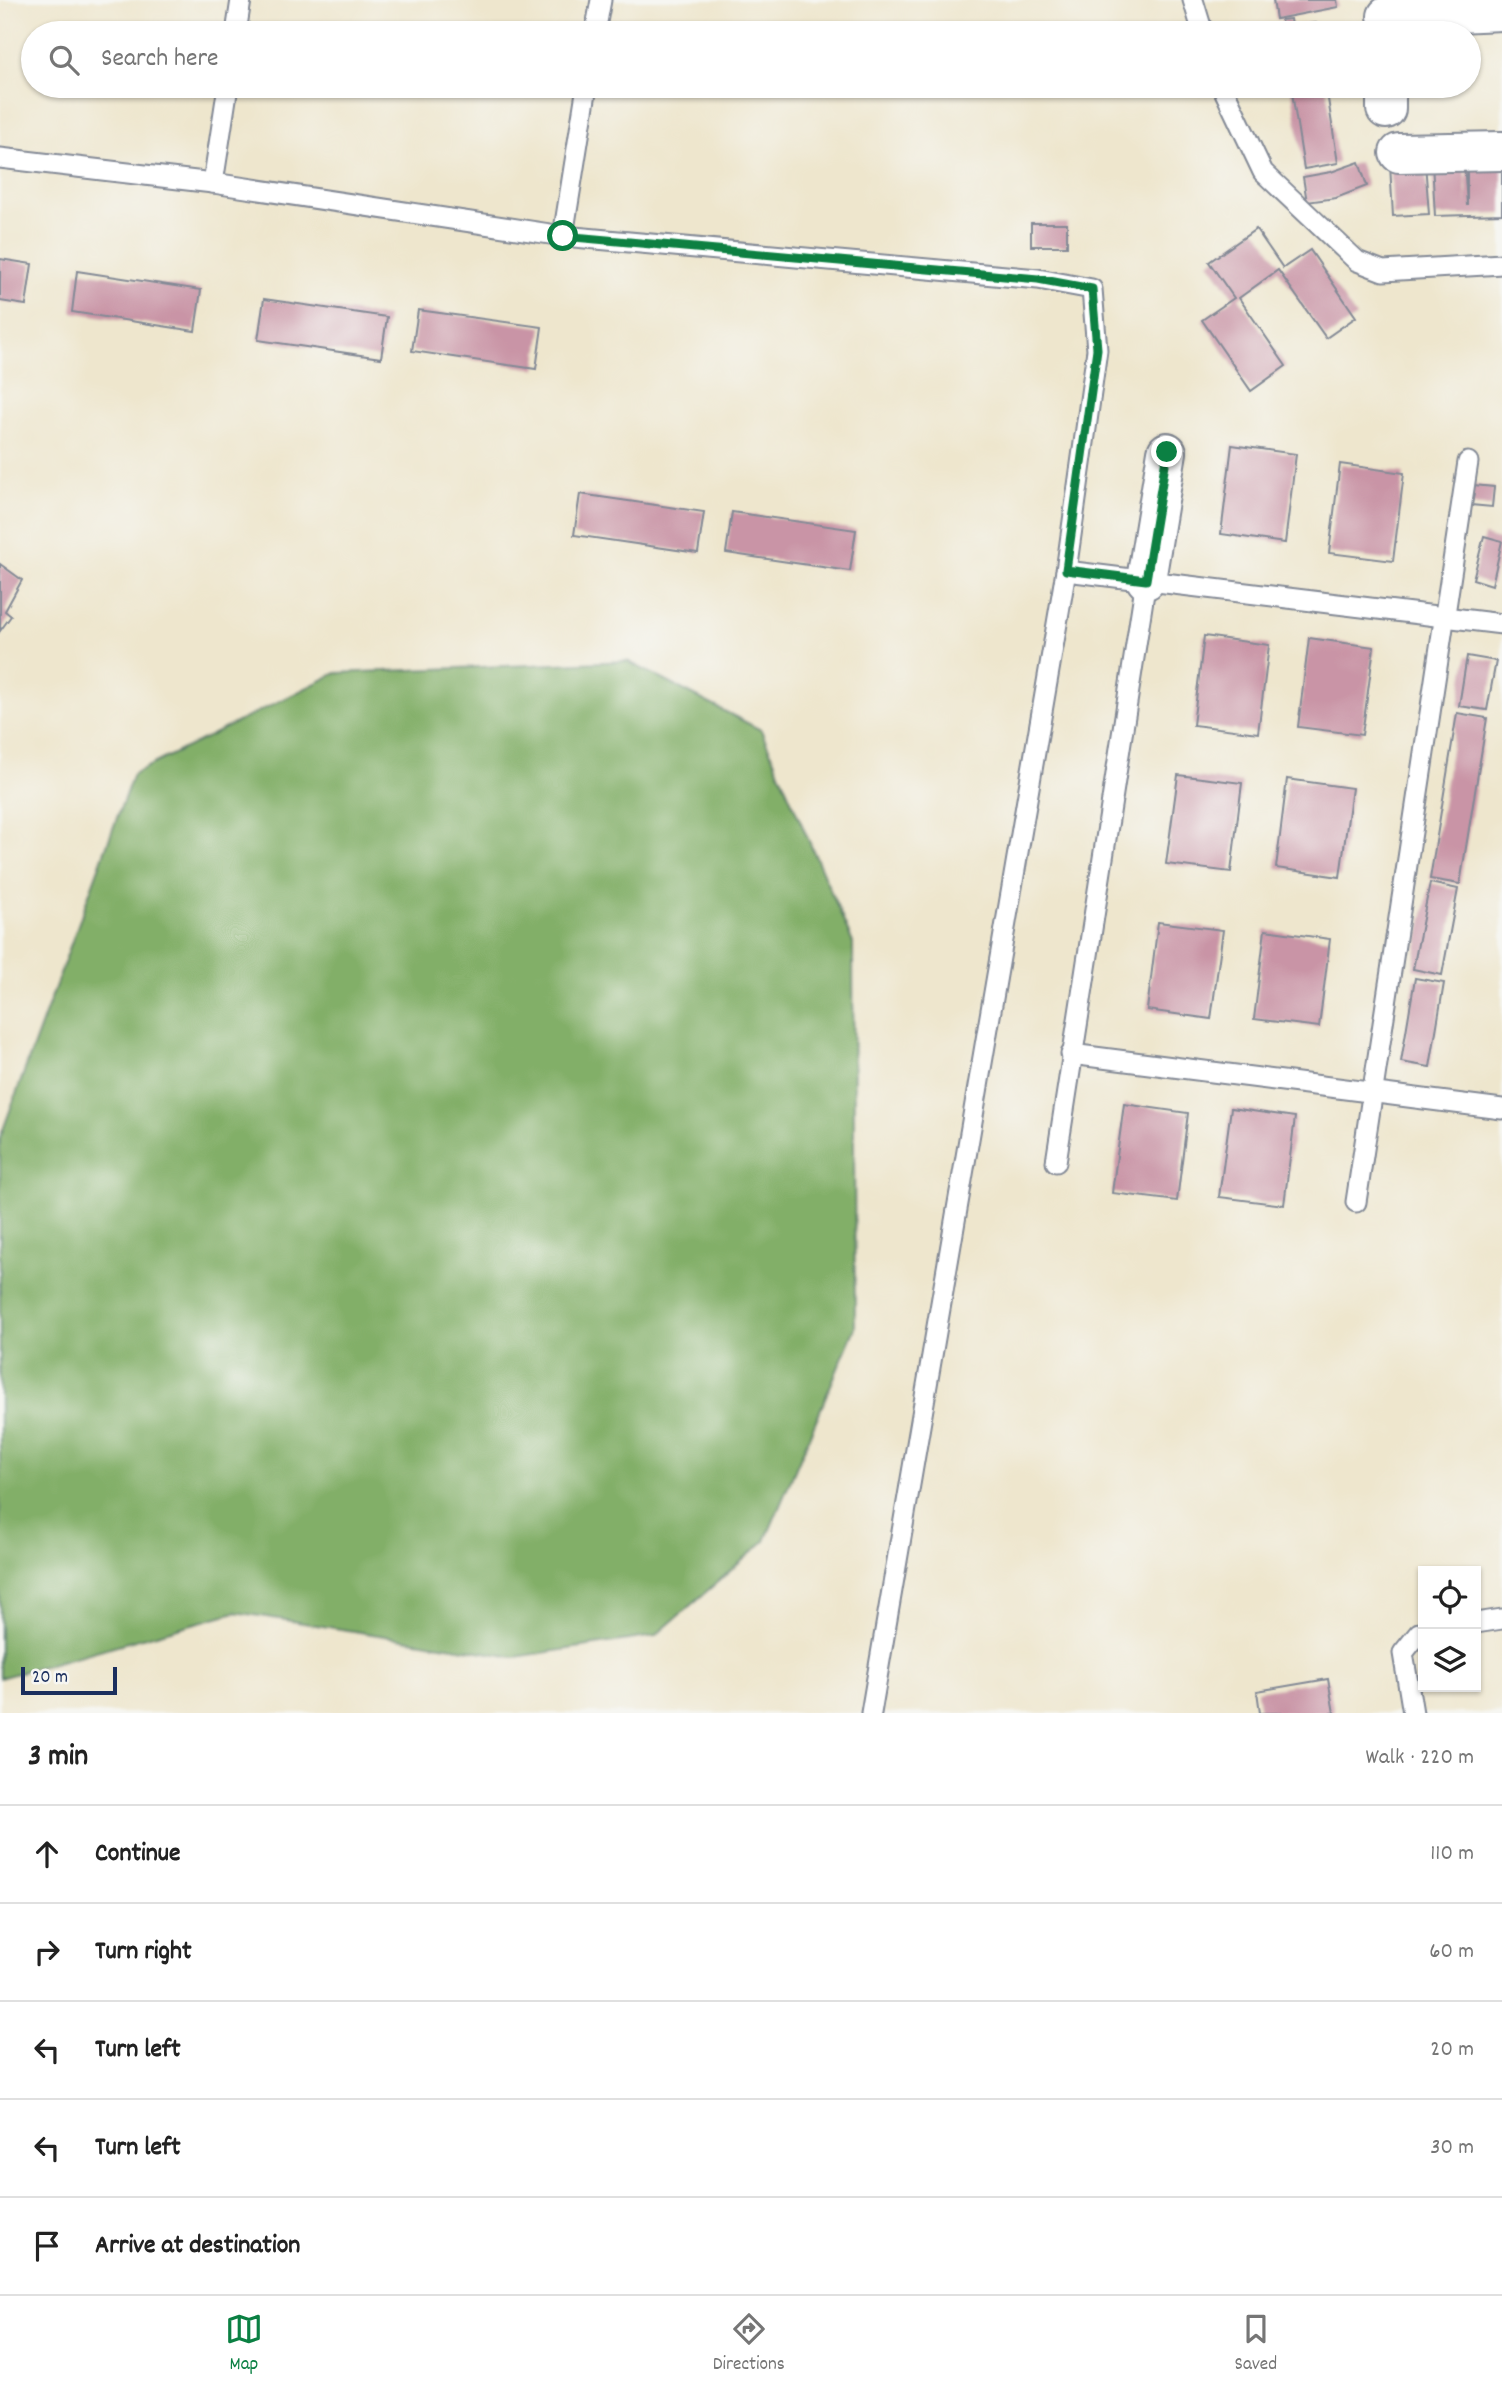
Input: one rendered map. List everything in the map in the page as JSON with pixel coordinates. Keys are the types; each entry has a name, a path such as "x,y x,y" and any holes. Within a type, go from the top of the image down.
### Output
{"street":[{"path":"1387,17 1502,11"},
{"path":"1399,153 1502,151"},
{"path":"1146,580 1167,452"}],"lane":[{"path":"238,21 241,0"},
{"path":"598,21 601,0"},
{"path":"1193,0 1199,21"},
{"path":"213,183 226,98"},
{"path":"563,236 585,98"},
{"path":"1228,98 1263,172 1357,261 1382,271 1502,264"},
{"path":"0,158 213,183 563,236 1038,279 1092,289 1097,349 1066,570 871,1713"},
{"path":"1356,1202 1442,616 1468,462"},
{"path":"1066,570 1502,624"},
{"path":"1056,1162 1146,580"},
{"path":"1071,1054 1502,1109"},
{"path":"1481,1622 1502,1619"},
{"path":"1413,1713 1403,1653 1418,1634"}],"green space":[{"path":"627,661 761,730 853,943 855,1328 765,1541 655,1636 515,1657 235,1612 0,1678 0,1138 133,774 336,673"}],"building":[{"path":"1273,0 1337,0 1338,7 1276,19"},
{"path":"1293,98 1328,98 1338,163 1304,169"},
{"path":"1464,161 1467,206 1467,165 1502,165 1502,214 1435,216 1432,162"},
{"path":"1359,162 1367,186 1336,198 1307,202 1303,177 1331,172"},
{"path":"1425,163 1429,214 1393,216 1390,165"},
{"path":"1031,223 1067,223 1067,246 1031,246"},
{"path":"1256,229 1283,268 1310,250 1356,317 1326,338 1278,270 1239,298 1286,366 1251,391 1202,320 1234,298 1209,262"},
{"path":"0,259 32,264 26,305 0,301"},
{"path":"77,271 201,290 195,331 72,312"},
{"path":"264,299 387,317 381,358 258,340"},
{"path":"418,310 542,327 536,369 412,351"},
{"path":"1232,445 1296,454 1285,543 1221,534"},
{"path":"1340,464 1404,473 1393,561 1329,553"},
{"path":"1473,485 1494,487 1492,507 1471,505"},
{"path":"580,494 704,512 698,553 574,535"},
{"path":"732,512 856,530 850,571 726,553"},
{"path":"1484,536 1502,541 1492,585 1473,579"},
{"path":"0,564 22,580 5,611 11,616 0,631"},
{"path":"1204,636 1269,645 1258,733 1193,725"},
{"path":"1309,638 1374,647 1362,735 1298,727"},
{"path":"1467,656 1496,661 1487,710 1459,706"},
{"path":"1457,713 1487,718 1460,884 1430,879"},
{"path":"1178,775 1242,783 1231,872 1166,864"},
{"path":"1287,779 1352,788 1340,877 1276,868"},
{"path":"1430,883 1458,889 1442,975 1413,969"},
{"path":"1158,922 1223,930 1211,1019 1147,1010"},
{"path":"1265,930 1330,939 1319,1027 1254,1019"},
{"path":"1415,978 1444,983 1430,1067 1401,1062"},
{"path":"1124,1104 1188,1113 1177,1201 1112,1193"},
{"path":"1231,1108 1295,1117 1284,1205 1219,1197"},
{"path":"1328,1679 1334,1713 1260,1713 1257,1691"}],"route":[{"path":"563,236 1038,279 1092,289 1097,349 1066,570 1146,580 1167,452"}]}
